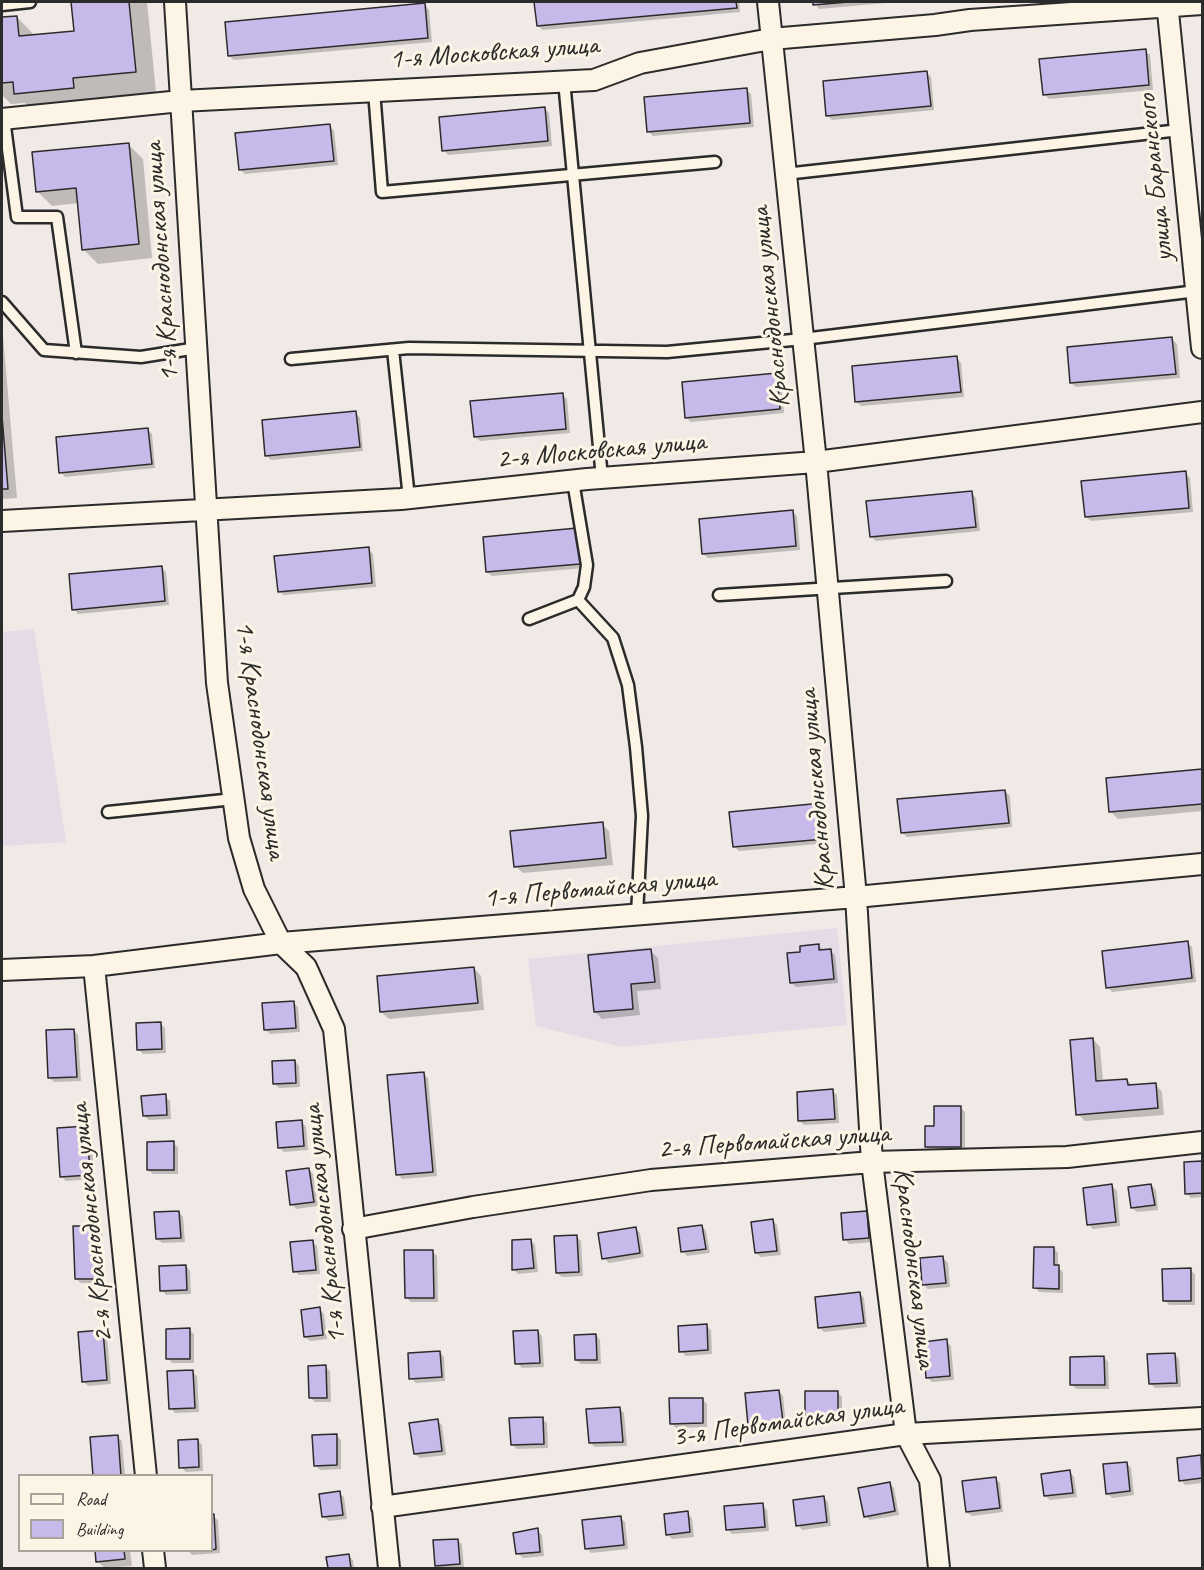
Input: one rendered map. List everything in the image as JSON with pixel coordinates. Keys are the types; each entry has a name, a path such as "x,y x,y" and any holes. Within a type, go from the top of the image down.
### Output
{"street":[{"name":"1-я Краснодонская улица","path":"176,2 217,683 239,838 254,889 281,943 306,968 334,1029 389,1569"},
{"name":"Краснодонская улица","path":"768,2 816,462 856,897 872,1162 906,1434 930,1480 939,1569"},
{"name":"1-я Московская улица","path":"3,119 181,100 594,80 640,63 771,39 1167,4 1203,4"},
{"name":"улица Баранского","path":"1167,4 1203,348"},
{"name":"2-я Московская улица","path":"2,521 409,498 602,478 816,462 1203,412"},
{"name":"1-я Первомайская улица","path":"2,970 94,966 281,943 856,897 1203,864"},
{"name":"2-я Краснодонская улица","path":"94,966 146,1474"},
{"name":"2-я Первомайская улица","path":"353,1229 472,1207 651,1180 872,1162 1067,1158 1203,1142"},
{"name":"3-я Первомайская улица","path":"382,1507 906,1434 1203,1418"},
{"path":"153,1552 155,1569"}],"lane":[{"path":"2,5 30,2"},
{"path":"564,81 602,478"},
{"path":"374,91 382,192 715,162"},
{"path":"3,119 18,217 57,217 76,353"},
{"path":"785,174 1180,130"},
{"path":"291,359 393,350 667,352 803,339 1197,291"},
{"path":"2,302 44,350 141,357 196,348"},
{"path":"393,350 409,498"},
{"path":"529,619 578,600 584,587 587,565 573,481"},
{"path":"719,595 946,581"},
{"path":"578,600 613,638 628,685 642,816 637,915"},
{"path":"108,812 234,799"}],"shaded area":[{"path":"34,629 66,842 2,846 2,632"},
{"path":"837,928 847,1025 622,1047 536,1026 528,959"}],"building":[{"path":"71,2 129,2 136,72 73,78 74,88 14,94 13,82 2,83 2,17 17,16 19,36 74,31"},
{"path":"534,2 736,2 737,8 537,26"},
{"path":"813,2 848,2 813,5"},
{"path":"425,3 428,38 228,56 225,22"},
{"path":"1146,49 1149,85 1043,95 1039,59"},
{"path":"927,71 931,106 826,116 823,81"},
{"path":"747,88 750,123 647,132 644,97"},
{"path":"545,107 548,141 442,151 439,117"},
{"path":"330,124 334,161 239,170 235,133"},
{"path":"129,143 139,244 82,250 76,188 36,192 32,152"},
{"path":"1172,337 1176,374 1070,383 1067,347"},
{"path":"957,356 961,392 855,402 852,366"},
{"path":"777,373 780,409 685,418 682,382"},
{"path":"563,393 566,429 474,437 470,401"},
{"path":"356,411 360,447 265,456 262,420"},
{"path":"2,416 8,489 2,489"},
{"path":"148,428 152,464 59,473 56,437"},
{"path":"1186,471 1189,508 1085,517 1081,481"},
{"path":"972,491 976,527 870,537 866,501"},
{"path":"793,510 796,546 702,554 699,519"},
{"path":"577,528 580,564 486,572 483,537"},
{"path":"369,547 372,583 278,592 274,556"},
{"path":"162,566 165,601 72,610 69,574"},
{"path":"1202,769 1202,804 1109,812 1106,778"},
{"path":"1005,790 1009,823 901,833 897,799"},
{"path":"822,803 825,839 733,847 729,812"},
{"path":"603,822 606,858 514,867 510,831"},
{"path":"1188,941 1192,978 1106,988 1102,951"},
{"path":"819,944 819,950 831,949 834,979 790,983 787,953 800,952 800,946"},
{"path":"651,949 655,982 631,984 633,1009 594,1012 588,955"},
{"path":"474,967 478,1003 380,1012 377,976"},
{"path":"294,1001 296,1028 264,1030 262,1003"},
{"path":"161,1022 162,1049 137,1050 136,1023"},
{"path":"74,1029 77,1077 48,1078 46,1030"},
{"path":"1093,1038 1096,1081 1127,1079 1128,1085 1156,1083 1158,1108 1076,1115 1070,1040"},
{"path":"295,1060 296,1083 273,1084 272,1061"},
{"path":"424,1072 433,1172 396,1175 387,1075"},
{"path":"833,1089 835,1119 798,1121 797,1092"},
{"path":"166,1094 167,1115 143,1116 141,1096"},
{"path":"934,1106 961,1106 961,1147 925,1147 925,1126 934,1126"},
{"path":"302,1120 304,1146 278,1148 276,1122"},
{"path":"87,1126 90,1175 60,1177 57,1128"},
{"path":"174,1141 174,1170 147,1170 147,1142"},
{"path":"1202,1161 1202,1193 1185,1194 1184,1162"},
{"path":"309,1168 314,1202 290,1205 286,1171"},
{"path":"1112,1184 1116,1222 1087,1225 1083,1188"},
{"path":"1151,1184 1155,1205 1131,1208 1128,1187"},
{"path":"179,1211 181,1238 156,1239 154,1212"},
{"path":"867,1211 869,1238 843,1240 841,1213"},
{"path":"773,1219 777,1251 755,1253 751,1222"},
{"path":"702,1225 706,1249 681,1252 678,1228"},
{"path":"73,1226 98,1226 99,1279 75,1279"},
{"path":"636,1227 640,1253 602,1259 598,1233"},
{"path":"577,1235 579,1272 556,1273 554,1236"},
{"path":"531,1239 534,1268 512,1270 512,1240"},
{"path":"313,1240 316,1270 293,1272 290,1242"},
{"path":"1034,1247 1054,1247 1054,1265 1059,1265 1059,1289 1033,1288"},
{"path":"404,1250 433,1250 434,1298 405,1298"},
{"path":"943,1256 946,1283 922,1285 920,1258"},
{"path":"186,1265 187,1290 160,1291 159,1266"},
{"path":"1191,1268 1191,1301 1163,1301 1162,1269"},
{"path":"860,1292 864,1323 818,1328 815,1297"},
{"path":"320,1307 323,1335 304,1337 301,1310"},
{"path":"707,1324 708,1350 679,1352 678,1326"},
{"path":"190,1328 190,1359 166,1359 166,1329"},
{"path":"103,1330 107,1380 82,1382 78,1332"},
{"path":"538,1330 540,1363 515,1364 513,1331"},
{"path":"596,1334 597,1360 575,1360 574,1335"},
{"path":"947,1339 950,1376 926,1378 923,1342"},
{"path":"440,1351 442,1377 409,1379 408,1353"},
{"path":"1175,1353 1177,1383 1149,1384 1147,1354"},
{"path":"1104,1356 1105,1385 1070,1385 1070,1357"},
{"path":"326,1365 327,1398 309,1398 308,1366"},
{"path":"193,1370 195,1408 169,1409 167,1371"},
{"path":"779,1390 783,1422 748,1425 745,1393"},
{"path":"805,1391 838,1391 838,1418 805,1418"},
{"path":"669,1398 703,1398 703,1423 670,1424"},
{"path":"620,1407 623,1442 589,1443 586,1409"},
{"path":"543,1417 544,1444 511,1445 509,1418"},
{"path":"438,1419 442,1451 414,1454 409,1423"},
{"path":"337,1434 337,1465 314,1466 312,1435"},
{"path":"118,1435 121,1474 93,1474 90,1437"},
{"path":"198,1439 199,1467 179,1468 178,1440"},
{"path":"1201,1455 1202,1478 1179,1481 1177,1458"},
{"path":"1127,1462 1130,1491 1106,1494 1103,1464"},
{"path":"1070,1470 1073,1493 1044,1496 1041,1474"},
{"path":"996,1477 1000,1508 966,1512 962,1481"},
{"path":"890,1482 895,1511 864,1517 858,1488"},
{"path":"340,1491 343,1515 322,1517 319,1494"},
{"path":"824,1496 827,1522 796,1526 793,1500"},
{"path":"763,1503 765,1527 726,1530 724,1506"},
{"path":"688,1511 690,1532 666,1535 664,1514"},
{"path":"213,1514 214,1514 216,1549 213,1550"},
{"path":"621,1516 624,1545 585,1549 582,1520"},
{"path":"538,1528 540,1552 516,1554 513,1533"},
{"path":"458,1539 460,1564 435,1566 433,1540"},
{"path":"95,1552 124,1552 125,1559 96,1562"},
{"path":"349,1554 351,1568 328,1568 326,1557"}]}
